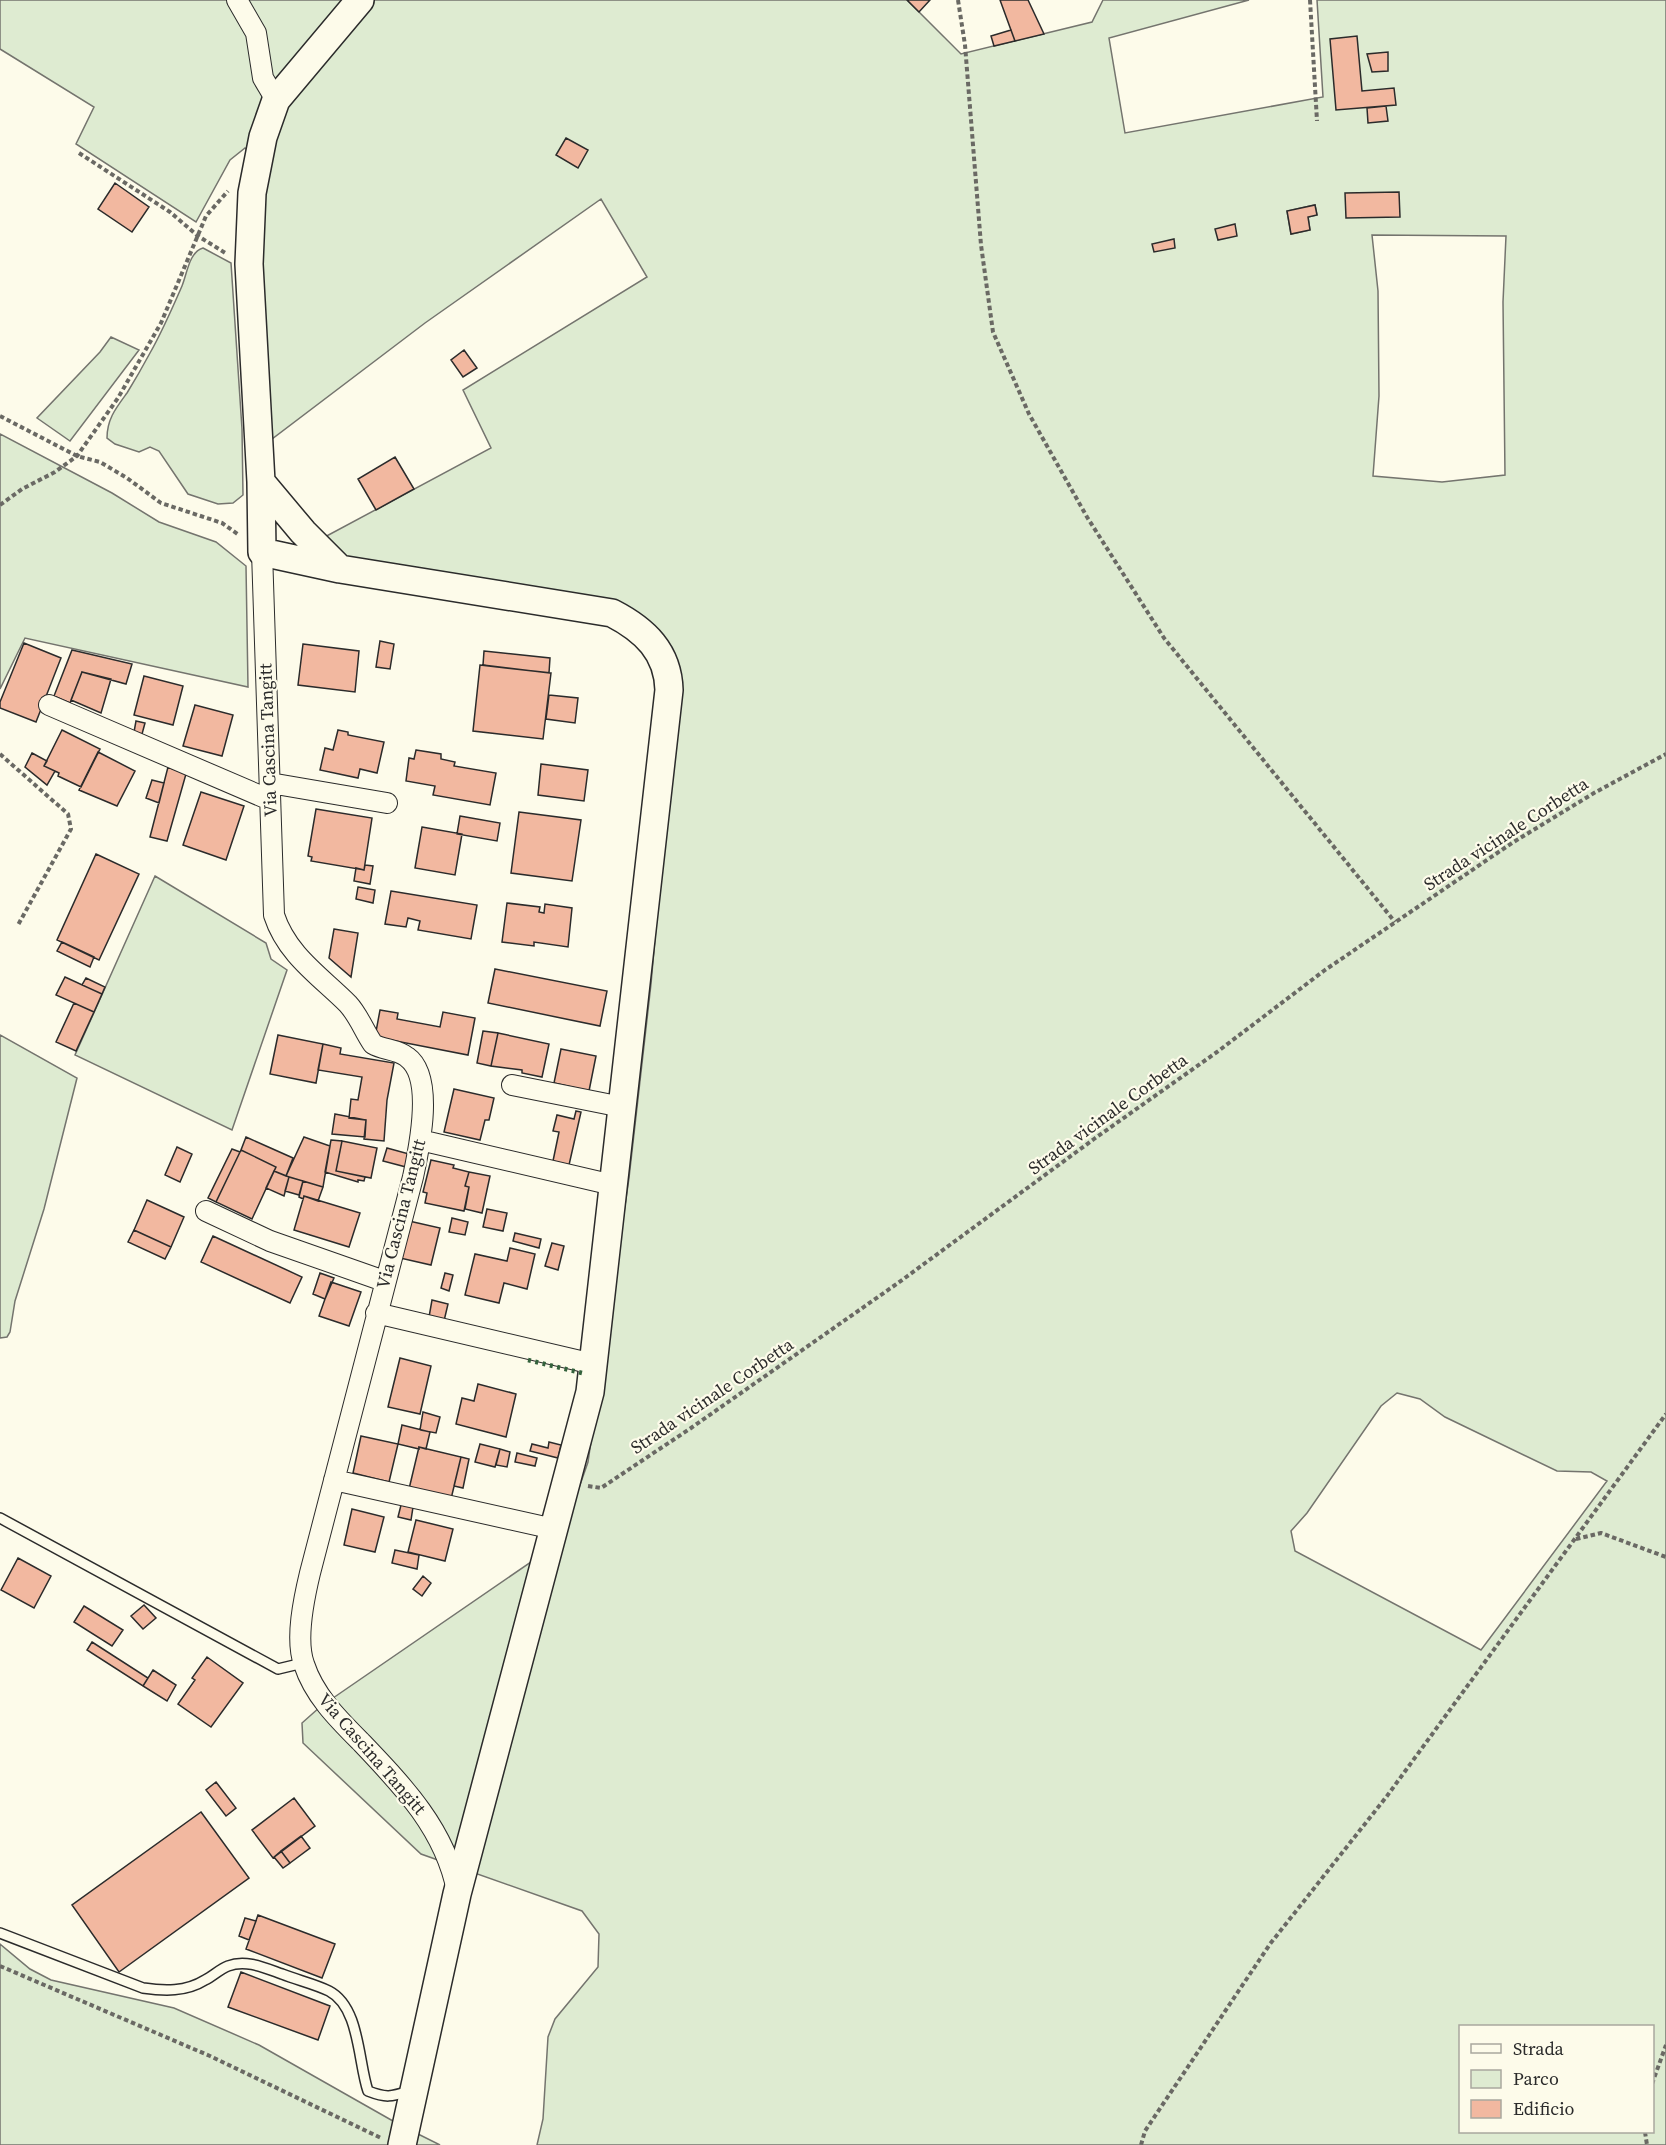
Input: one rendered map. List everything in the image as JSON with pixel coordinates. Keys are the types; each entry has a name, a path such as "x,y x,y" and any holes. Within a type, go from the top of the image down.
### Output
{"street":[{"path":"237,0 256,33 263,78 276,100 360,0"},
{"name":"Via Cascina Tangitt","path":"276,100 260,147 252,193 249,264 261,482 274,915 279,930 297,957 350,1006 373,1044 399,1053 413,1062 421,1084 422,1096 423,1127 413,1177 384,1281 306,1589 302,1627 303,1663 314,1684 332,1712 402,1785 428,1818 453,1871 457,1894 415,2090 393,2143"},
{"path":"261,482 303,532 340,569"},
{"path":"262,552 340,569 581,608 614,624 644,649 661,685 666,717 590,1392 457,1894"},
{"path":"50,705 270,791 387,803"},
{"path":"512,1085 622,1107"},
{"path":"420,1140 612,1185"},
{"path":"206,1210 270,1240 384,1281"},
{"path":"376,1313 593,1364"},
{"path":"334,1480 554,1529"}],"lane":[{"path":"0,1518 278,1670 303,1663"},
{"path":"0,1933 143,1988 162,1991 185,1989 203,1982 226,1966 239,1963 258,1966 331,1992 344,2005 355,2029 363,2078 368,2091 383,2097 415,2090"}],"path":[{"path":"958,0 965,45 981,245 993,332 1029,414 1087,517 1164,638 1395,922"},
{"path":"1310,0 1317,122"},
{"path":"0,505 77,456 118,398 160,323 206,216 260,147"},
{"path":"79,153 170,212 220,251 249,264"},
{"path":"0,416 77,456 100,462 127,478 160,503 222,523 262,552"},
{"path":"0,754 68,814 71,829 18,926"},
{"name":"Strada vicinale Corbetta","path":"566,1484 602,1488 978,1226 1094,1139 1217,1052 1325,970 1512,843 1594,793 1666,754"},
{"path":"1141,2145 1145,2131 1270,1944 1387,1796 1666,1414"},
{"path":"1575,1539 1601,1533 1666,1557"},
{"path":"0,1966 210,2056 393,2143"},
{"path":"1654,2081 1666,2045"}],"green space":[{"path":"0,0 907,0 961,54 1092,22 1103,0 1249,0 1109,38 1125,133 1323,97 1317,0 1666,0 1666,2145 537,2145 543,2119 548,2037 555,2019 598,1967 599,1934 582,1911 421,1854 303,1743 302,1723 320,1707 560,1542 588,1462 629,1178 651,984 678,676 649,631 346,564 321,539 491,448 463,390 647,277 601,199 425,323 268,442 250,153 245,148 230,160 196,222 76,144 94,107 0,49","holes":["1315,205 1317,215 1308,217 1310,230 1291,234 1287,211","1372,235 1506,236 1503,302 1505,475 1442,482 1373,476 1379,396 1378,291","1397,1393 1420,1399 1445,1417 1557,1471 1591,1472 1607,1481 1481,1650 1295,1551 1291,1531 1307,1513 1381,1406"]},
{"path":"203,248 231,263 242,429 243,495 233,503 218,504 188,494 159,451 150,447 139,452 115,444 107,438 113,414 159,337 182,286 189,264 198,250"},
{"path":"111,337 139,350 70,441 37,418 100,352"},
{"path":"0,434 112,493 159,522 216,542 246,566 248,687 25,638 0,689"},
{"path":"155,876 266,943 271,959 287,970 232,1130 75,1055"},
{"path":"0,1035 77,1078 44,1209 15,1301 10,1332 7,1337 0,1338"},
{"path":"0,1944 30,1969 51,1980 174,2008 259,2045 400,2125 440,2145 0,2145"}],"building":[{"path":"907,0 930,0 919,12"},
{"path":"1000,0 1028,0 1044,34 1015,41"},
{"path":"1011,30 1015,41 994,46 991,36"},
{"path":"1357,36 1362,91 1394,88 1396,105 1336,110 1330,39"},
{"path":"1388,52 1388,71 1372,72 1367,54"},
{"path":"1386,106 1388,121 1368,123 1367,108"},
{"path":"566,138 588,150 578,168 556,155"},
{"path":"115,183 149,207 132,232 98,209"},
{"path":"1399,192 1400,217 1346,218 1345,193"},
{"path":"1315,205 1317,215 1308,217 1310,230 1291,234 1287,211"},
{"path":"1235,224 1237,236 1218,240 1215,229"},
{"path":"1174,239 1175,248 1154,252 1152,244"},
{"path":"464,350 477,368 463,377 451,360"},
{"path":"395,457 414,489 376,510 358,479"},
{"path":"380,641 394,644 390,669 376,667"},
{"path":"24,643 61,658 36,722 0,708 0,702"},
{"path":"303,644 359,651 355,692 298,685"},
{"path":"72,650 132,664 126,684 82,672 70,703 54,696"},
{"path":"484,651 550,658 549,673 483,665"},
{"path":"480,665 551,673 543,739 473,731"},
{"path":"82,672 111,679 101,713 71,700"},
{"path":"144,676 183,686 173,725 134,715"},
{"path":"549,695 578,698 575,723 546,719"},
{"path":"195,705 233,715 222,756 183,746"},
{"path":"136,721 145,723 142,734 134,732"},
{"path":"62,730 100,749 81,787 44,766"},
{"path":"338,730 348,732 348,735 384,742 377,773 360,769 358,778 320,770 325,748 333,750"},
{"path":"416,750 441,754 441,759 455,762 454,766 496,773 490,805 433,795 435,786 406,781 409,758 414,759"},
{"path":"98,752 135,771 117,806 79,790"},
{"path":"32,753 47,761 44,766 55,771 47,785 25,767"},
{"path":"541,764 588,770 584,801 538,795"},
{"path":"168,767 186,774 167,841 150,837"},
{"path":"152,780 164,783 159,803 146,798"},
{"path":"201,792 244,806 226,860 183,845"},
{"path":"316,809 372,818 364,870 311,861 312,857 308,856"},
{"path":"519,812 581,820 572,881 511,873"},
{"path":"460,816 500,823 497,841 457,834"},
{"path":"422,827 462,834 455,875 415,868"},
{"path":"96,854 139,874 99,960 57,940"},
{"path":"365,865 373,866 370,884 354,881 356,868 364,870"},
{"path":"358,887 375,890 373,903 356,899"},
{"path":"391,891 477,905 471,939 418,930 420,921 408,918 406,927 385,924"},
{"path":"507,903 540,907 539,912 544,913 545,904 572,908 568,947 534,942 534,946 502,942"},
{"path":"334,929 358,933 351,977 329,958"},
{"path":"62,942 94,957 90,967 57,951"},
{"path":"495,969 607,991 600,1026 488,1003"},
{"path":"65,977 102,994 94,1012 56,995"},
{"path":"86,978 105,987 102,994 82,985"},
{"path":"74,1003 94,1012 76,1051 56,1042"},
{"path":"380,1010 398,1013 397,1019 440,1027 443,1012 475,1018 468,1055 375,1037"},
{"path":"483,1031 498,1033 491,1066 477,1063"},
{"path":"498,1033 549,1044 542,1077 522,1073 522,1070 491,1066"},
{"path":"278,1035 323,1044 316,1083 270,1074"},
{"path":"323,1044 341,1048 340,1054 394,1063 387,1100 384,1141 364,1139 366,1120 349,1118 351,1099 358,1100 362,1077 318,1070"},
{"path":"561,1049 596,1056 589,1091 554,1083"},
{"path":"454,1089 494,1098 489,1120 485,1120 480,1140 444,1132"},
{"path":"576,1111 581,1112 569,1165 553,1161 559,1132 553,1131 557,1115 574,1119"},
{"path":"335,1114 366,1120 365,1137 332,1134"},
{"path":"246,1137 293,1158 286,1176 274,1171 276,1167 241,1150"},
{"path":"304,1137 330,1146 323,1187 286,1176"},
{"path":"331,1140 342,1141 336,1171 365,1177 364,1181 358,1180 358,1182 325,1172"},
{"path":"342,1141 377,1148 371,1178 336,1171"},
{"path":"177,1147 192,1154 180,1182 165,1175"},
{"path":"387,1148 409,1154 406,1167 383,1161"},
{"path":"232,1149 240,1152 216,1202 208,1198"},
{"path":"241,1150 276,1167 252,1219 216,1202"},
{"path":"431,1160 454,1165 453,1168 469,1172 465,1186 469,1187 464,1211 425,1203 427,1193 423,1192"},
{"path":"274,1171 289,1177 284,1196 266,1188"},
{"path":"469,1172 490,1176 482,1213 465,1209 469,1187 465,1186"},
{"path":"289,1177 303,1181 299,1195 285,1191"},
{"path":"303,1181 323,1187 318,1201 304,1196 303,1199 299,1197"},
{"path":"304,1196 360,1213 349,1247 294,1230"},
{"path":"147,1200 184,1217 171,1247 134,1230"},
{"path":"487,1209 507,1213 503,1231 483,1227"},
{"path":"452,1218 468,1222 465,1235 449,1232"},
{"path":"409,1221 440,1228 431,1265 400,1258"},
{"path":"134,1230 171,1247 165,1259 128,1242"},
{"path":"515,1233 541,1239 539,1248 513,1241"},
{"path":"213,1236 302,1277 290,1303 201,1262"},
{"path":"552,1243 564,1246 558,1270 545,1266"},
{"path":"510,1248 535,1254 527,1289 504,1283 499,1303 465,1295 475,1254 507,1261"},
{"path":"320,1273 334,1278 325,1299 313,1294"},
{"path":"445,1273 453,1275 449,1291 441,1288"},
{"path":"331,1282 361,1292 349,1326 319,1316"},
{"path":"432,1300 448,1304 444,1321 429,1317"},
{"path":"400,1358 431,1366 420,1414 388,1407"},
{"path":"478,1384 516,1394 506,1437 456,1424 462,1398 474,1401"},
{"path":"423,1412 440,1417 436,1433 420,1430"},
{"path":"402,1425 430,1432 426,1449 398,1444"},
{"path":"361,1436 398,1444 389,1482 353,1473"},
{"path":"549,1442 561,1445 558,1458 530,1451 532,1444 548,1448"},
{"path":"480,1444 500,1449 495,1467 475,1462"},
{"path":"419,1447 461,1457 451,1499 409,1489"},
{"path":"500,1449 510,1452 507,1467 496,1465"},
{"path":"517,1453 537,1458 535,1466 515,1462"},
{"path":"461,1457 469,1459 463,1488 454,1486"},
{"path":"401,1505 413,1507 411,1520 398,1517"},
{"path":"352,1509 384,1517 375,1552 344,1545"},
{"path":"416,1520 453,1529 445,1561 408,1552"},
{"path":"395,1550 419,1555 417,1569 392,1563"},
{"path":"18,1558 51,1576 34,1608 1,1590"},
{"path":"423,1576 431,1583 422,1596 413,1589"},
{"path":"144,1605 156,1618 143,1629 131,1616"},
{"path":"84,1606 123,1630 112,1646 74,1622"},
{"path":"92,1642 148,1678 143,1686 87,1650"},
{"path":"207,1657 243,1683 211,1727 178,1704 195,1680 192,1678"},
{"path":"153,1670 176,1685 167,1701 143,1686"},
{"path":"216,1782 236,1808 226,1816 206,1790"},
{"path":"294,1798 315,1826 273,1858 252,1830"},
{"path":"201,1812 249,1878 119,1972 72,1905"},
{"path":"301,1836 310,1848 290,1863 281,1851"},
{"path":"281,1851 290,1863 283,1868 274,1857"},
{"path":"258,1915 335,1944 322,1978 246,1949"},
{"path":"245,1918 256,1921 249,1940 239,1936"},
{"path":"241,1972 330,2006 318,2040 228,2007"}],"hedge":[{"path":"528,1360 582,1373"}]}
